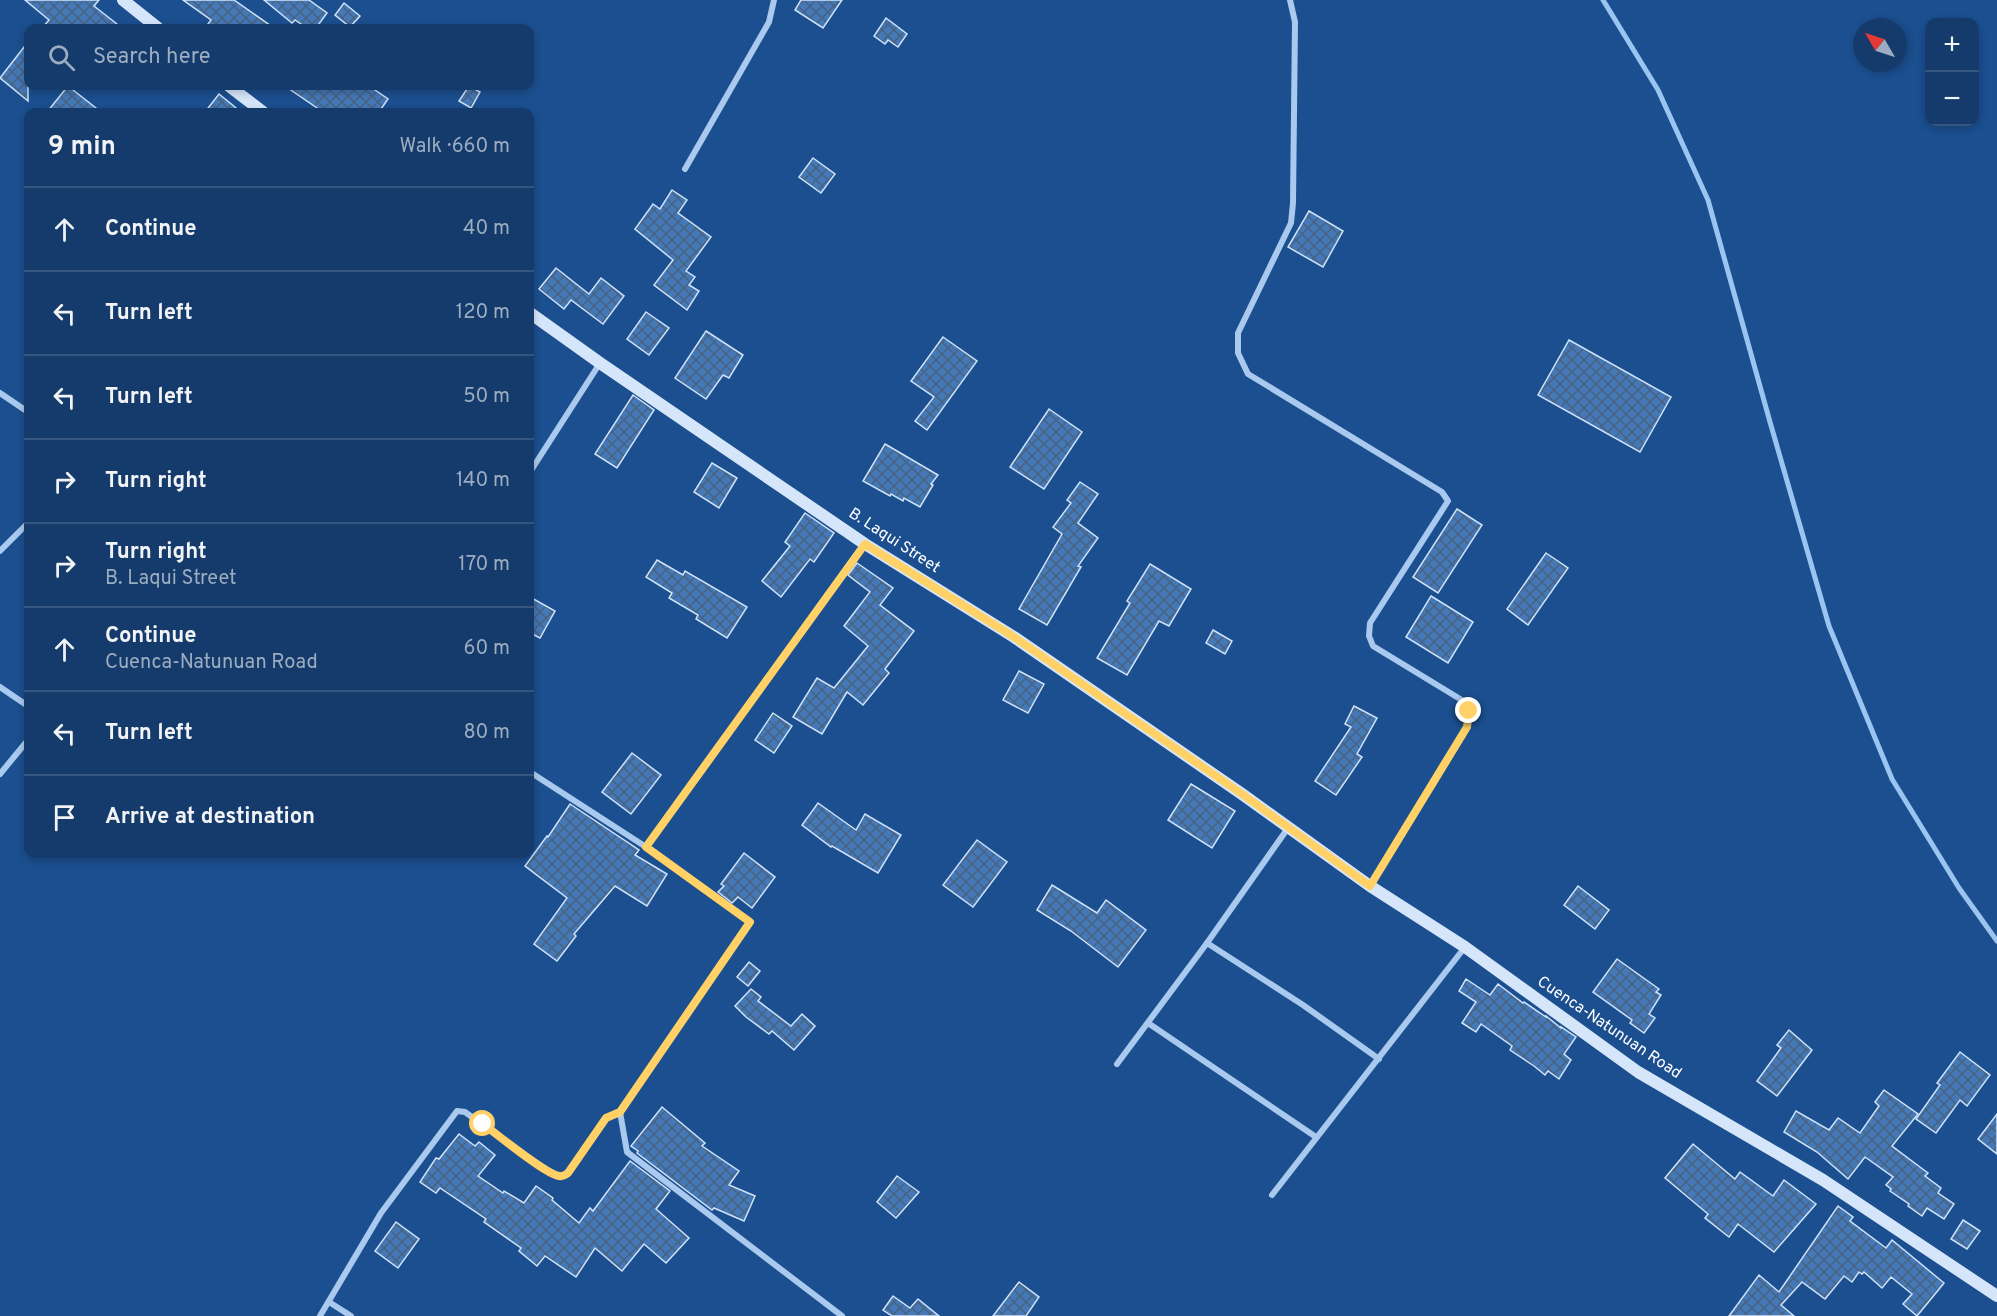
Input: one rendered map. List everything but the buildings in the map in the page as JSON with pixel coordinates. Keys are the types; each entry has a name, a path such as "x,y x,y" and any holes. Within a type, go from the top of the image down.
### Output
{"main road":[{"path":"123,0 153,24"},
{"path":"234,90 258,108"},
{"name":"B. Laqui Street","path":"534,316 865,544 1014,637 1242,794"},
{"name":"Cuenca-Natunuan Road","path":"1242,794 1370,886 1465,947 1638,1072 1823,1180 1997,1296"}],"street":[{"path":"685,169 769,22 774,0"},
{"path":"1290,0 1295,22 1291,223 1238,333 1238,353 1248,374 1442,492 1448,501 1370,623 1369,636 1373,646 1466,702 1469,711 1467,727 1370,886"},
{"path":"534,466 600,363"},
{"path":"0,393 24,409"},
{"path":"0,552 24,527"},
{"path":"646,847 865,544"},
{"path":"0,687 24,703"},
{"path":"0,774 24,745"},
{"path":"320,1316 381,1213 457,1112 465,1112 546,1170 559,1176 568,1173 606,1118 620,1112 750,922 646,847 534,775"},
{"path":"1118,1064 1288,828"},
{"path":"1207,943 1303,1005 1379,1059"},
{"path":"1272,1195 1465,947"},
{"path":"1148,1023 1316,1137"},
{"path":"620,1112 627,1152 842,1316"},
{"path":"329,1302 351,1316"}],"waterway":[{"path":"1603,0 1658,90 1708,200 1829,626 1892,779 1959,888 1997,941"}],"route":[{"path":"483,1124 546,1170 559,1176 568,1173 606,1118 620,1112 750,922 646,847 865,544 1014,637 1242,794 1370,886 1467,727 1469,711"}]}
